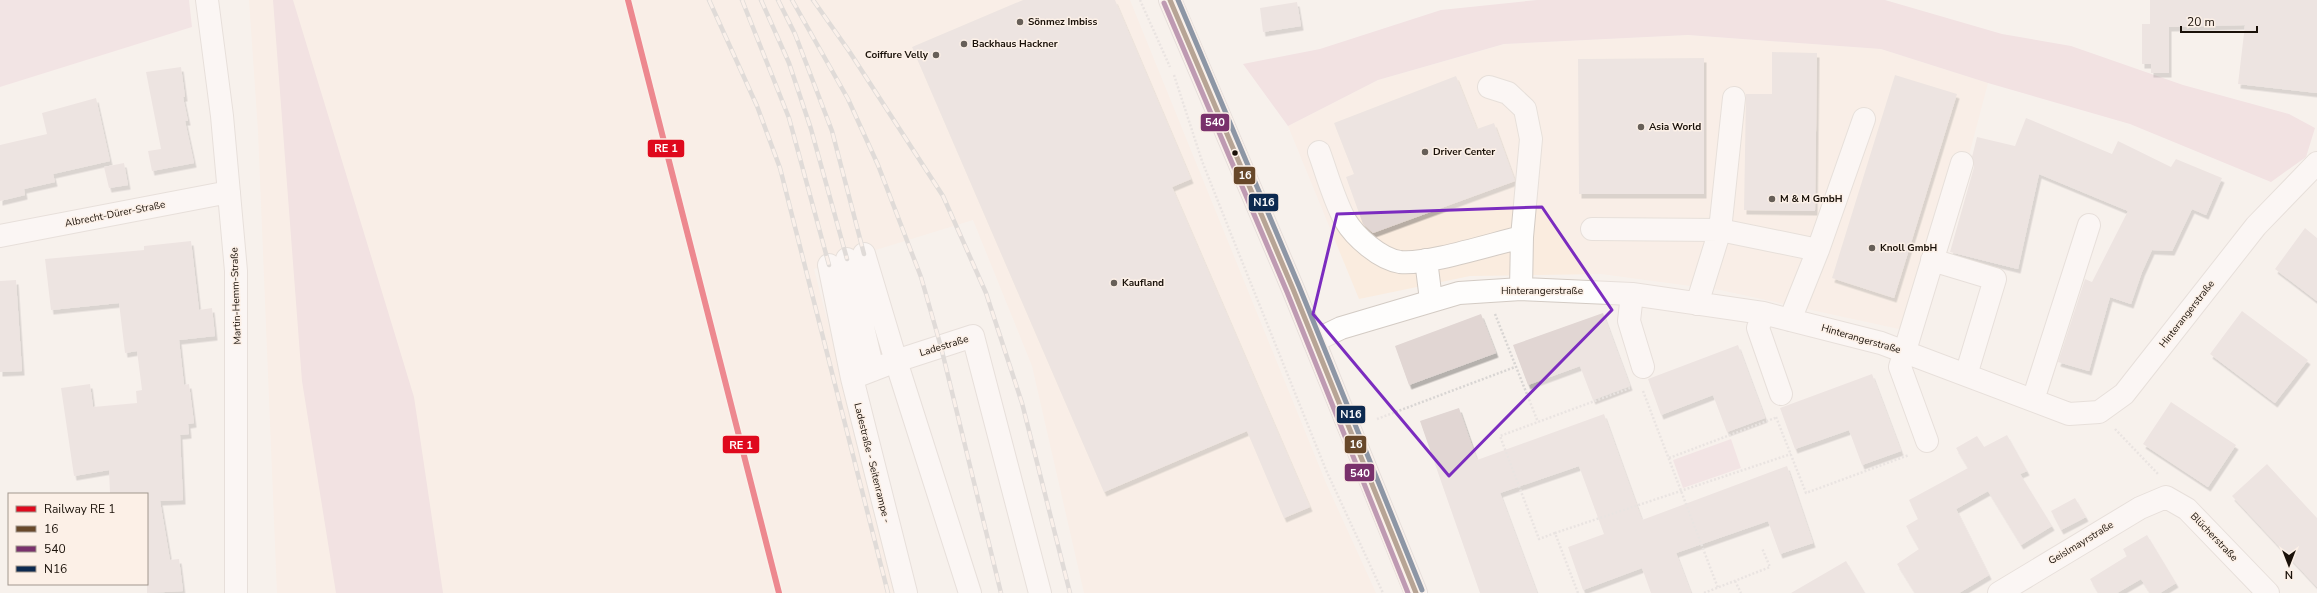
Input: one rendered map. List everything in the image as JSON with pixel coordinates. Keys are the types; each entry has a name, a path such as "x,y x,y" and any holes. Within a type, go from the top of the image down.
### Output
{"street":[{"name":"Martin-Hemm-Straße","path":"207,0 229,192 236,271 238,350 236,593"},
{"path":"1170,0 1314,341 1416,593"},
{"path":"1489,87 1508,94 1525,109 1531,139 1522,237 1521,289"},
{"path":"1697,304 1720,230 1734,98"},
{"path":"1790,320 1818,250 1864,119"},
{"path":"1319,152 1346,221 1368,246 1383,257 1400,262 1426,260 1522,237"},
{"path":"1927,441 1900,367 1962,163"},
{"name":"Hinterangerstraße","path":"1314,341 1341,328 1431,300 1459,293 1521,289 1632,294 1763,313 1881,343 2069,414 2099,412 2124,394 2256,226 2317,163"},
{"name":"Albrecht-Dürer-Straße","path":"0,236 229,192"},
{"path":"2033,400 2089,225"},
{"path":"1592,228 1720,230 1818,250"},
{"path":"847,259 896,361 970,593"},
{"path":"847,259 873,370"},
{"name":"Ladestraße - Seitenrampe -","path":"847,259 852,378 906,593"},
{"path":"1426,260 1431,300"},
{"path":"1932,260 1995,279 1966,375"},
{"path":"1632,294 1629,321 1642,376"},
{"path":"1763,313 1758,328 1781,394"},
{"name":"Ladestraße","path":"896,361 973,336 1040,593"},
{"path":"852,378 896,361"},
{"name":"Geislmayrstraße","path":"1999,593 2140,508 2166,497"},
{"name":"Blücherstraße","path":"2166,497 2188,509 2268,593"}],"path":[{"path":"1140,0 1174,75 1202,161 1326,470 1383,593"},
{"path":"1487,291 1515,367 1538,422"},
{"path":"1377,419 1515,367"},
{"path":"1718,588 1681,491 1669,458 1642,376 1538,422 1500,436 1539,539 1555,533 1681,491 1791,454"},
{"path":"1781,394 1774,411 1806,493 1917,452 1927,441"},
{"path":"2099,412 2164,480 2166,497"},
{"path":"1669,458 1776,417"},
{"path":"1555,533 1578,593"},
{"path":"1704,593 1770,567 1762,548"},
{"path":"1735,581 1741,593"}],"highlighted area":[{"path":"1542,207 1612,310 1449,476 1313,314 1337,214"}],"shaded area":[{"path":"0,0 189,0 192,27 0,87"},
{"path":"249,0 1130,0 1326,483 1376,593 1084,593 1032,366 973,220 814,269 898,593 277,593 258,131"},
{"path":"273,0 293,0 414,397 443,593 336,593 302,381"},
{"path":"1537,0 1885,0 2002,34 2071,46 2183,85 2289,114 2315,128 2306,157 2271,182 2130,124 1988,83 1881,49 1688,35 1504,44 1378,80 1288,126 1243,64 1320,49 1441,10"},
{"path":"1688,35 1881,49 1988,83 1922,334 1720,290 1601,274 1470,276 1359,299 1288,126 1378,80 1505,44"},
{"path":"1731,439 1741,468 1683,488 1673,460"}],"building":[{"name":"Kaufland","path":"1023,0 1115,0 1191,179 1172,187 1310,507 1284,518 1247,431 1104,492 912,47"},
{"path":"2150,0 2317,0 2317,93 2238,84 2245,25 2169,27 2169,73 2151,73 2151,64 2142,64 2142,24 2150,24"},
{"path":"1297,2 1301,26 1263,32 1260,8"},
{"path":"1772,52 1817,53 1815,211 1744,210 1746,94 1772,94"},
{"name":"Asia World","path":"1704,58 1704,194 1579,194 1578,59"},
{"path":"181,67 185,97 183,97 188,121 185,121 194,163 152,171 148,151 161,149 146,72"},
{"path":"1895,75 1957,94 1894,298 1832,278"},
{"name":"Driver Center","path":"1456,76 1477,129 1494,123 1515,181 1373,233 1363,224 1346,177 1354,174 1334,123"},
{"path":"96,98 110,161 53,174 55,182 24,189 25,195 0,201 0,145 47,134 42,113"},
{"path":"2026,118 2112,154 2118,141 2171,167 2176,159 2222,178 2206,215 2192,209 2172,251 2152,250 2142,272 2131,304 2110,297 2089,371 2058,362 2085,279 2092,282 2128,211 2039,174 2018,269 1950,252 1974,167 1972,157 1977,137 2015,146"},
{"path":"124,163 128,185 109,188 104,167"},
{"path":"2305,228 2317,238 2317,301 2275,269"},
{"path":"191,241 199,310 212,308 215,336 179,340 184,385 189,384 194,423 188,424 189,434 180,435 183,500 160,501 170,560 179,559 183,591 147,593 148,493 110,493 109,470 74,476 61,388 90,384 93,407 137,403 136,391 142,390 137,351 125,353 119,303 51,310 45,259 144,250 144,246"},
{"path":"16,280 22,371 0,372 0,281"},
{"path":"2242,311 2308,360 2275,403 2210,354"},
{"path":"1603,313 1630,386 1593,400 1580,366 1528,385 1513,345"},
{"path":"1481,314 1496,353 1409,385 1395,346"},
{"path":"1738,345 1765,418 1727,432 1713,395 1661,415 1648,379"},
{"path":"1872,374 1901,451 1862,465 1849,430 1795,449 1780,408"},
{"path":"2171,402 2236,445 2208,487 2143,444"},
{"path":"1459,408 1477,460 1604,414 1642,520 1787,466 1813,543 1780,554 1768,521 1676,553 1691,593 1651,593 1642,568 1583,590 1568,547 1604,534 1579,466 1500,493 1537,593 1480,593 1420,421"},
{"path":"2007,435 2027,471 2020,474 2052,526 2021,545 1988,491 1956,509 1989,575 1959,593 1915,593 1897,564 1919,549 1906,526 1918,519 1909,500 1968,468 1956,448 1977,436 1984,447"},
{"path":"2267,464 2317,518 2317,587 2232,496"},
{"path":"2075,498 2086,517 2061,530 2051,511"},
{"path":"2147,535 2176,583 2160,593 2150,593 2141,579 2117,593 2098,593 2090,579 2127,556 2123,549"},
{"path":"1846,561 1865,593 1791,593"}],"railway":[{"path":"709,0 757,106 780,168 888,593"},
{"path":"742,0 789,118 829,265"},
{"path":"761,0 789,63 811,129 847,259"},
{"path":"778,0 795,34 832,131 864,254"},
{"path":"792,0 848,99 878,165 921,277 941,347 1001,593"},
{"path":"813,0 849,51 943,196 986,293 1022,403 1070,593"}],"transit line":[{"path":"628,0 779,593"},
{"name":"16","path":"1170,0 1293,289 1416,593"},
{"name":"N16","path":"1178,0 1299,286 1422,590"},
{"name":"540","path":"1164,3 1287,292 1408,593"}],"place":[{"name":"Sönmez Imbiss","path":"1020,22"},
{"name":"Backhaus Hackner","path":"964,44"},
{"name":"Coiffure Velly","path":"936,55"},
{"name":"Asia World","path":"1641,127"},
{"name":"Driver Center","path":"1425,152"},
{"name":"M & M GmbH","path":"1772,199"},
{"name":"Knoll GmbH","path":"1872,248"},
{"name":"Kaufland","path":"1114,283"}]}
